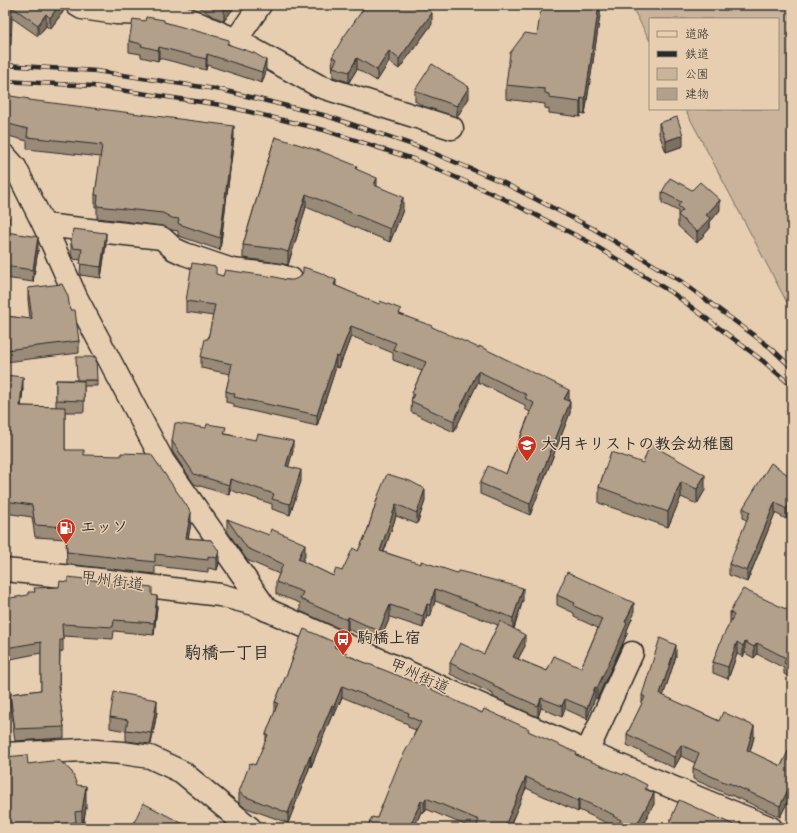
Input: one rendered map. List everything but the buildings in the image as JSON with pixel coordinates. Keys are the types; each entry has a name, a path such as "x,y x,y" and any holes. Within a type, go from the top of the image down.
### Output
{"main road":[{"path":"77,5 82,8 116,13 178,15 236,40 319,86 452,128"},
{"path":"236,40 260,5"},
{"path":"5,156 15,167 44,225 76,297 164,460 267,610"},
{"path":"44,225 162,238 174,249 232,270 278,275 291,278"},
{"name":"甲州街道","path":"5,570 101,580 220,596 254,604 587,752 771,828"},
{"path":"587,752 632,654"},
{"path":"5,754 83,750 123,752 150,757 182,772 250,828"}],"green space":[{"path":"631,5 790,5 792,13 792,312 686,110 779,110 779,18 649,18 649,39"}],"railway":[{"path":"5,65 96,71 222,90 327,116 419,147 502,182 594,229 682,282 771,348 792,368"},
{"path":"5,81 93,86 221,105 324,130 416,160 496,195 589,242 674,294 763,361 792,386"}],"place":[{"name":"大月キリストの教会幼稚園","path":"527,462"},
{"name":"エッソ","path":"66,545"},
{"name":"駒橋上宿","path":"343,656"}],"district":[{"name":"駒橋一丁目","path":"227,653"}]}
